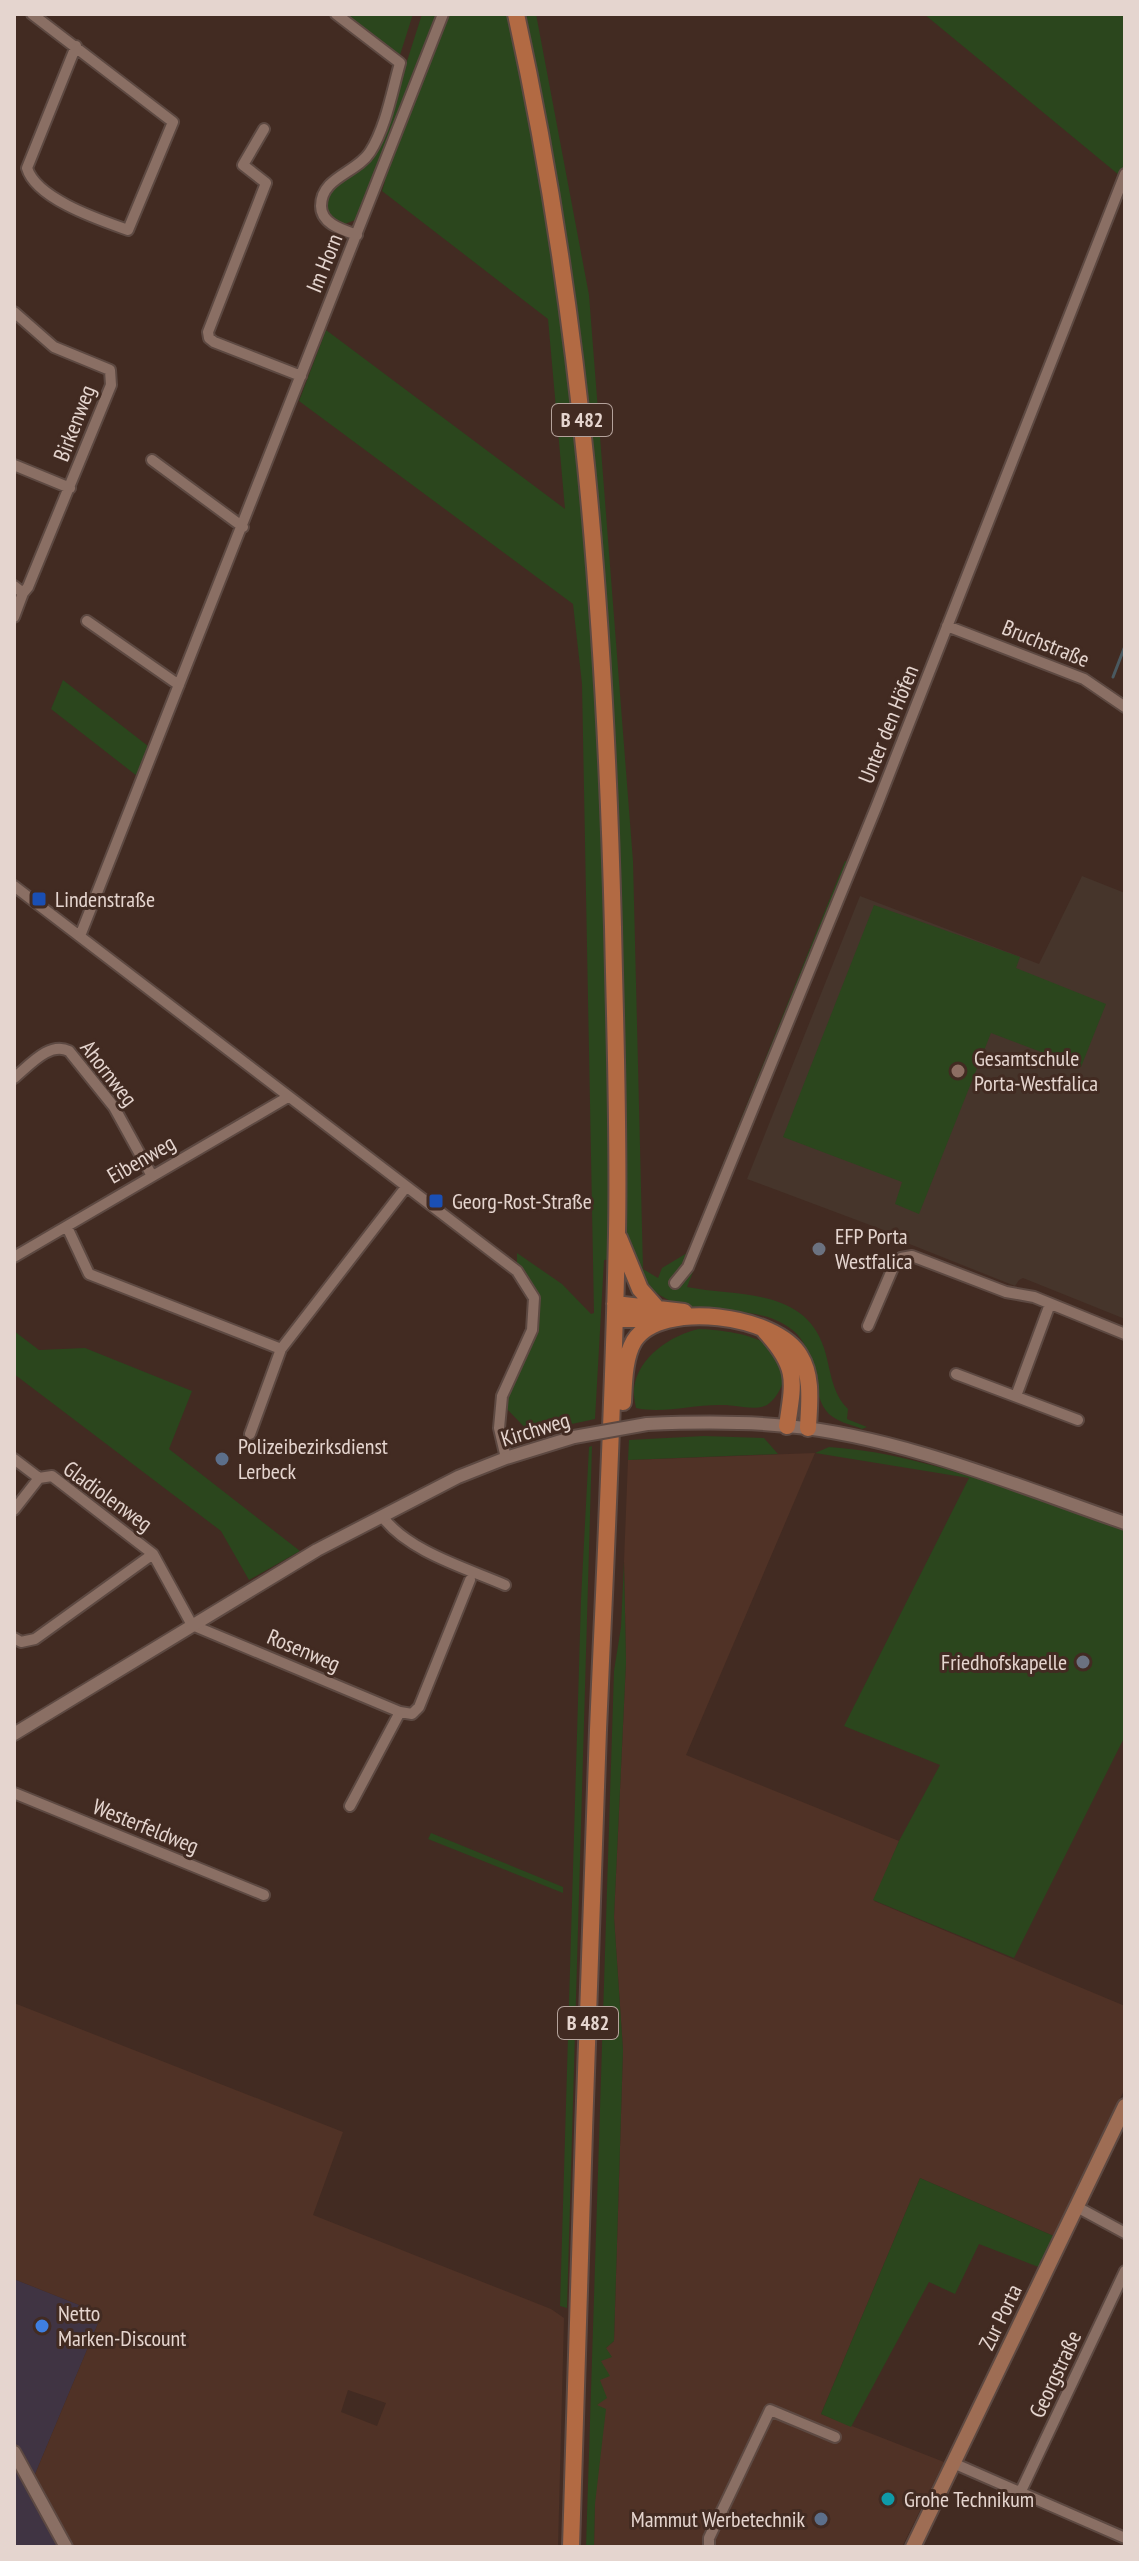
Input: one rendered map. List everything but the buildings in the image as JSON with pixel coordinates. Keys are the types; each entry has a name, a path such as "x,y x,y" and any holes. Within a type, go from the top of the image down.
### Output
{"main road":[{"name":"B 482","path":"516,14 550,185 585,446 598,592 610,830 618,1141 611,1438 597,1757 571,2547"},
{"path":"617,1234 640,1289 660,1313"},
{"path":"615,1312 742,1321 776,1332 789,1341 801,1357 809,1379 808,1428"},
{"path":"611,1438 622,1404 628,1355 634,1341 660,1313"},
{"path":"761,1327 789,1361 792,1379 787,1426"},
{"name":"Zur Porta","path":"913,2547 1125,2106"}],"street":[{"path":"32,14 76,46 173,122 128,230 72,209 30,177 27,168 76,46"},
{"path":"336,14 400,63 383,121 370,152 325,189 321,201 325,219 357,235"},
{"name":"Im Horn","path":"80,936 443,14"},
{"path":"264,129 243,165 266,183 208,332 214,342 301,376"},
{"name":"Unter den Höfen","path":"675,1283 688,1267 877,805 1125,174"},
{"name":"Birkenweg","path":"14,312 54,347 110,370 111,385 28,587 18,590 14,617"},
{"path":"152,460 243,527"},
{"path":"14,465 70,488"},
{"path":"87,621 179,685"},
{"name":"Bruchstraße","path":"947,626 1084,679 1125,707"},
{"path":"14,886 517,1271 534,1298 532,1330 502,1396 499,1428 506,1458"},
{"name":"Ahornweg","path":"14,1078 52,1048 69,1051 114,1107 152,1176"},
{"name":"Eibenweg","path":"14,1257 288,1097"},
{"path":"250,1434 281,1349 406,1187"},
{"path":"67,1227 89,1274 281,1349"},
{"path":"868,1326 895,1263 912,1256 1006,1292 1034,1297 1125,1334"},
{"path":"1016,1396 1050,1304"},
{"path":"956,1374 1078,1420"},
{"name":"Kirchweg","path":"14,1734 305,1556 458,1477 574,1437 647,1424 707,1422 808,1428 898,1446 1125,1523"},
{"name":"Gladiolenweg","path":"14,1459 39,1478"},
{"name":"Gladiolenweg","path":"14,1510 39,1478 52,1476 153,1554 192,1625"},
{"path":"382,1516 390,1528 412,1542 505,1585"},
{"name":"Gladiolenweg","path":"14,1638 21,1642 35,1639 153,1554"},
{"path":"350,1806 400,1712 412,1714 419,1707 470,1580"},
{"name":"Rosenweg","path":"192,1625 400,1712"},
{"name":"Westerfeldweg","path":"14,1793 264,1895"},
{"path":"1077,2207 1125,2233"},
{"name":"Georgstraße","path":"1020,2493 1125,2271"},
{"path":"709,2547 709,2538 770,2410 835,2437"},
{"path":"14,2452 66,2547"},
{"path":"953,2463 1124,2537"}],"shaded area":[{"name":"Gesamtschule Porta-Westfalica","path":"1082,876 1125,893 1125,1319 1023,1278 1015,1286 907,1243 886,1231 747,1179 860,896 1039,964"},
{"path":"815,1453 686,1755 899,1841 874,1901 1125,2006 1125,2088 1056,2237 920,2178 821,2414 944,2462 902,2547 594,2547 601,2361 606,2348 614,2341 623,2050 614,1917 626,1662 624,1562 628,1460"},
{"path":"14,2003 343,2132 313,2215 551,2309 564,2318 558,2547 68,2547 31,2484 102,2314 14,2279","holes":["348,2390 386,2403 377,2426 341,2412"]},
{"path":"14,2279 102,2314 31,2484 68,2547 14,2547"}],"green space":[{"path":"345,14 413,14 400,55"},
{"path":"422,14 536,14 589,295 633,861 643,1269 658,1278 662,1268 687,1253 845,861 855,866 687,1287 767,1298 801,1314 814,1328 824,1348 835,1388 848,1409 847,1419 867,1427 862,1429 836,1419 826,1411 817,1391 804,1343 797,1334 780,1322 762,1315 682,1305 664,1298 646,1282 635,1257 604,1260 595,1419 530,1433 507,1409 499,1394 529,1329 528,1298 517,1278 517,1253 562,1284 591,1314 594,1313 582,684 573,604 299,401 326,330 565,509 548,319 382,191 385,181 379,173 358,219 342,225 327,214 328,197 340,180 352,173 388,121"},
{"path":"924,14 1125,14 1125,192 1045,391 1037,388 1119,175"},
{"path":"63,680 148,746 137,776 51,709"},
{"path":"874,905 1020,957 1016,968 1106,1004 1081,1067 991,1033 919,1214 895,1204 902,1182 783,1137"},
{"path":"699,1329 740,1334 769,1345 779,1354 784,1365 784,1379 772,1401 756,1408 723,1405 657,1410 636,1408 634,1390 637,1377 649,1357 667,1342"},
{"path":"14,1331 39,1350 85,1348 192,1391 169,1449 300,1551 249,1580 221,1531 14,1374"},
{"path":"704,1436 764,1438 778,1454 628,1460 629,1440"},
{"path":"592,1446 567,2308 560,2306 581,1600 589,1447"},
{"path":"829,1447 904,1458 941,1468 1125,1530 1125,1736 1014,1958 873,1900 899,1841 940,1765 844,1726 969,1478 815,1453"},
{"path":"624,1562 626,1662 614,1917 623,2050 614,2341 606,2348 612,2357 601,2361 610,2376 600,2380 607,2398 597,2405 606,2409 595,2504 594,2547 586,2547 614,1671 621,1627"},
{"path":"431,1833 563,1887 563,1893 428,1839"},
{"path":"920,2178 1056,2237 1041,2268 979,2244 955,2294 929,2282 851,2427 821,2414"}],"waterway":[{"path":"1113,677 1125,646"}],"place":[{"name":"Lindenstraße","path":"39,899"},
{"name":"Gesamtschule Porta-Westfalica","path":"958,1071"},
{"name":"Georg-Rost-Straße","path":"436,1201"},
{"name":"EFP Porta Westfalica","path":"819,1249"},
{"name":"Polizeibezirksdienst Lerbeck","path":"222,1459"},
{"name":"Friedhofskapelle","path":"1083,1662"},
{"name":"Netto Marken-Discount","path":"42,2326"},
{"name":"Grohe Technikum","path":"888,2499"},
{"name":"Mammut Werbetechnik","path":"821,2519"}]}
